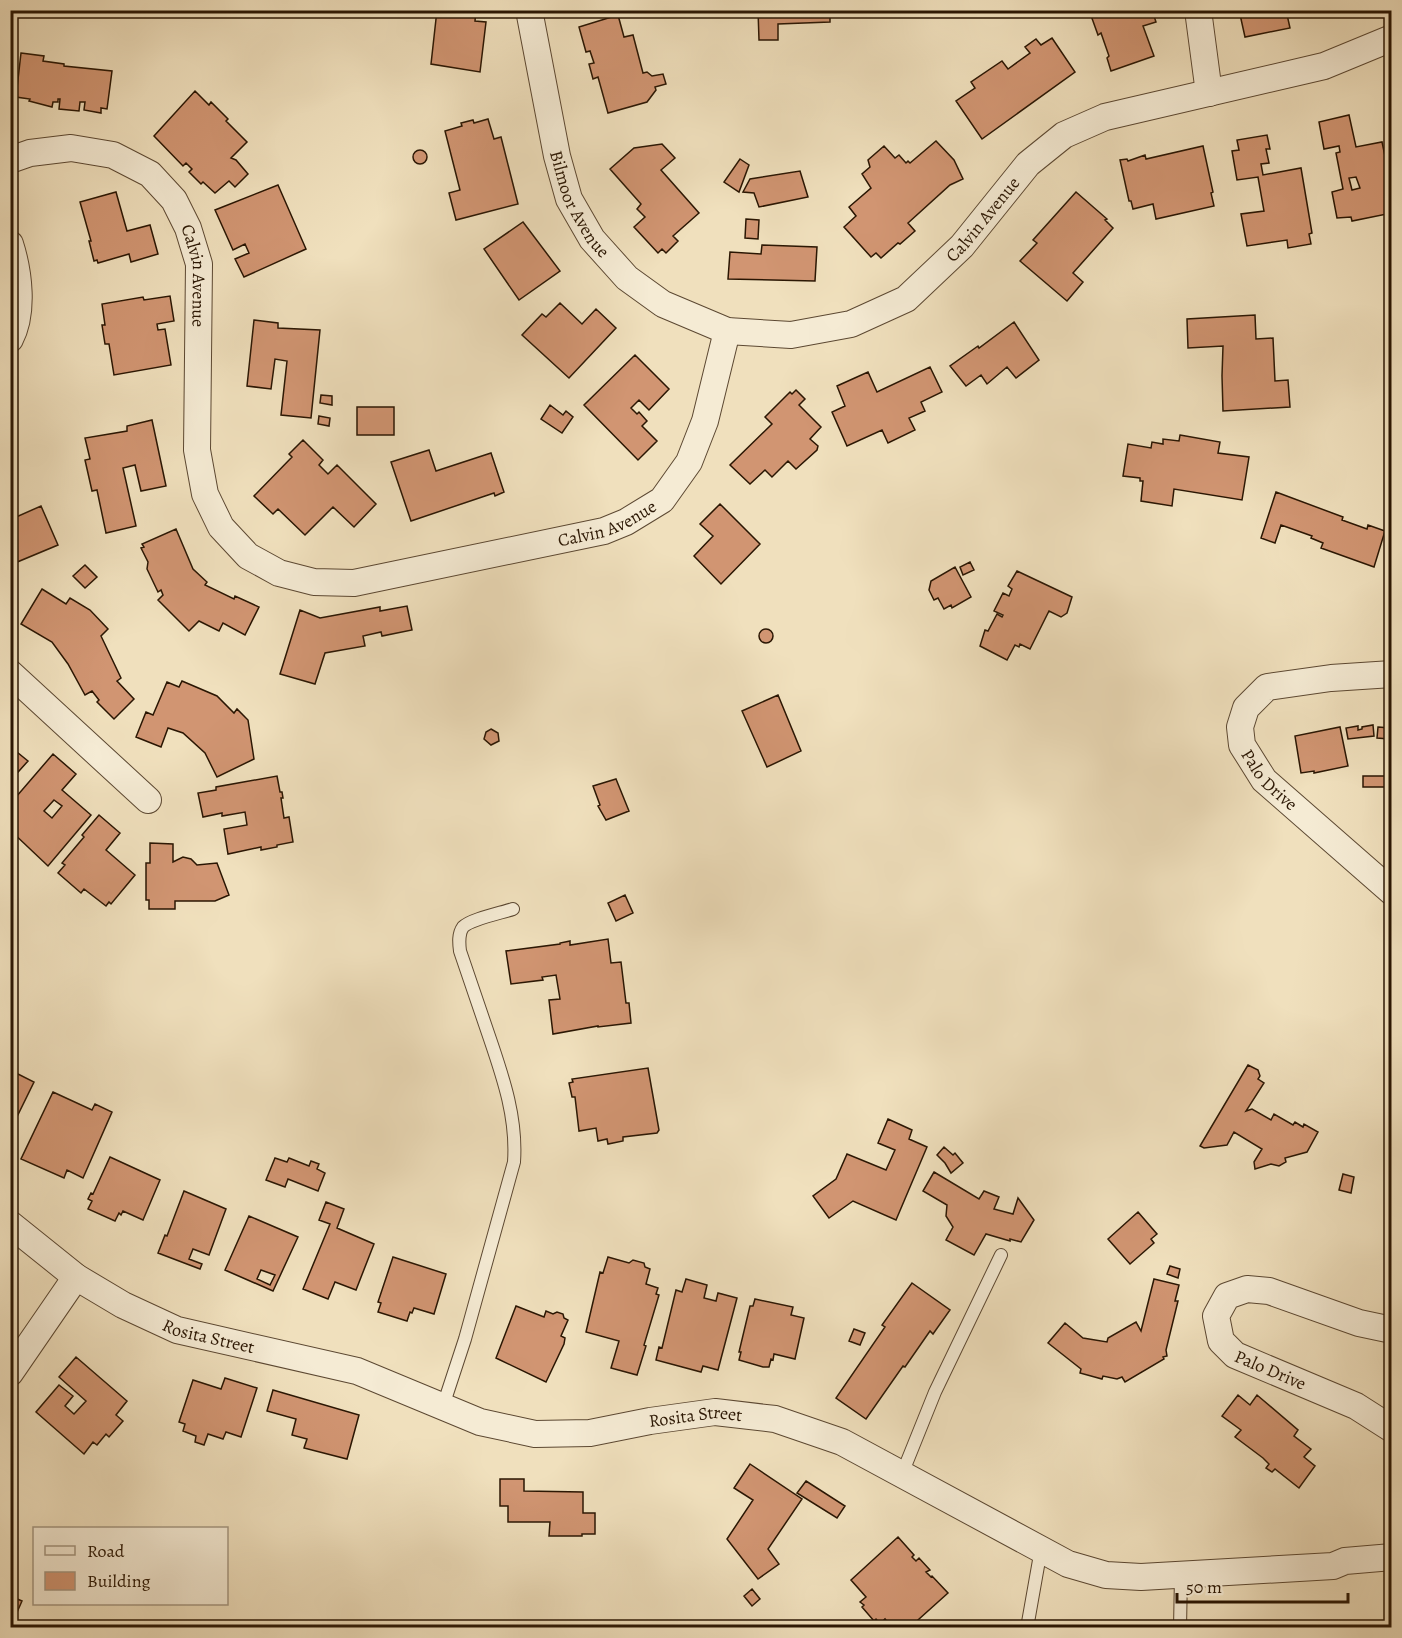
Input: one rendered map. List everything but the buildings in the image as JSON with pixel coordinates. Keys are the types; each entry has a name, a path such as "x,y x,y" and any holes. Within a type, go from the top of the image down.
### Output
{"street":[{"name":"Bilmoor Avenue","path":"529,10 557,156 569,199 592,239 627,278 663,304 727,331"},
{"path":"1198,10 1209,93"},
{"name":"Calvin Avenue","path":"10,160 30,153 71,148 113,155 150,174 174,200 188,228 199,264 197,450 205,494 221,527 248,556 279,573 314,582 354,583 603,531 635,516 662,500 689,462 705,421 727,331 791,335 850,324 906,299 962,246 1028,164 1064,135 1104,117 1324,66 1392,38"},
{"path":"10,244 16,263 19,295 14,332 10,339"},
{"path":"10,673 148,800"},
{"name":"Palo Drive","path":"1392,674 1331,678 1267,687 1246,708 1240,727 1242,745 1264,780 1392,892"},
{"name":"Rosita Street","path":"10,1224 76,1277 123,1305 177,1330 357,1371 480,1422 535,1434 590,1433 650,1421 715,1412 775,1419 842,1442 1068,1563 1106,1575 1141,1577 1333,1566 1345,1561 1392,1557"},
{"path":"10,1373 76,1277"},
{"name":"Palo Drive","path":"1392,1330 1359,1323 1269,1291 1247,1289 1227,1296 1216,1316 1221,1341 1234,1355 1356,1406 1392,1429"}],"lane":[{"path":"443,1406 465,1339 514,1162 515,1147 514,1123 504,1080 460,951 459,942 463,927 513,909"},
{"path":"902,1474 935,1392 1001,1255"},
{"path":"1027,1628 1041,1549"},
{"path":"1180,1628 1181,1575"}]}
